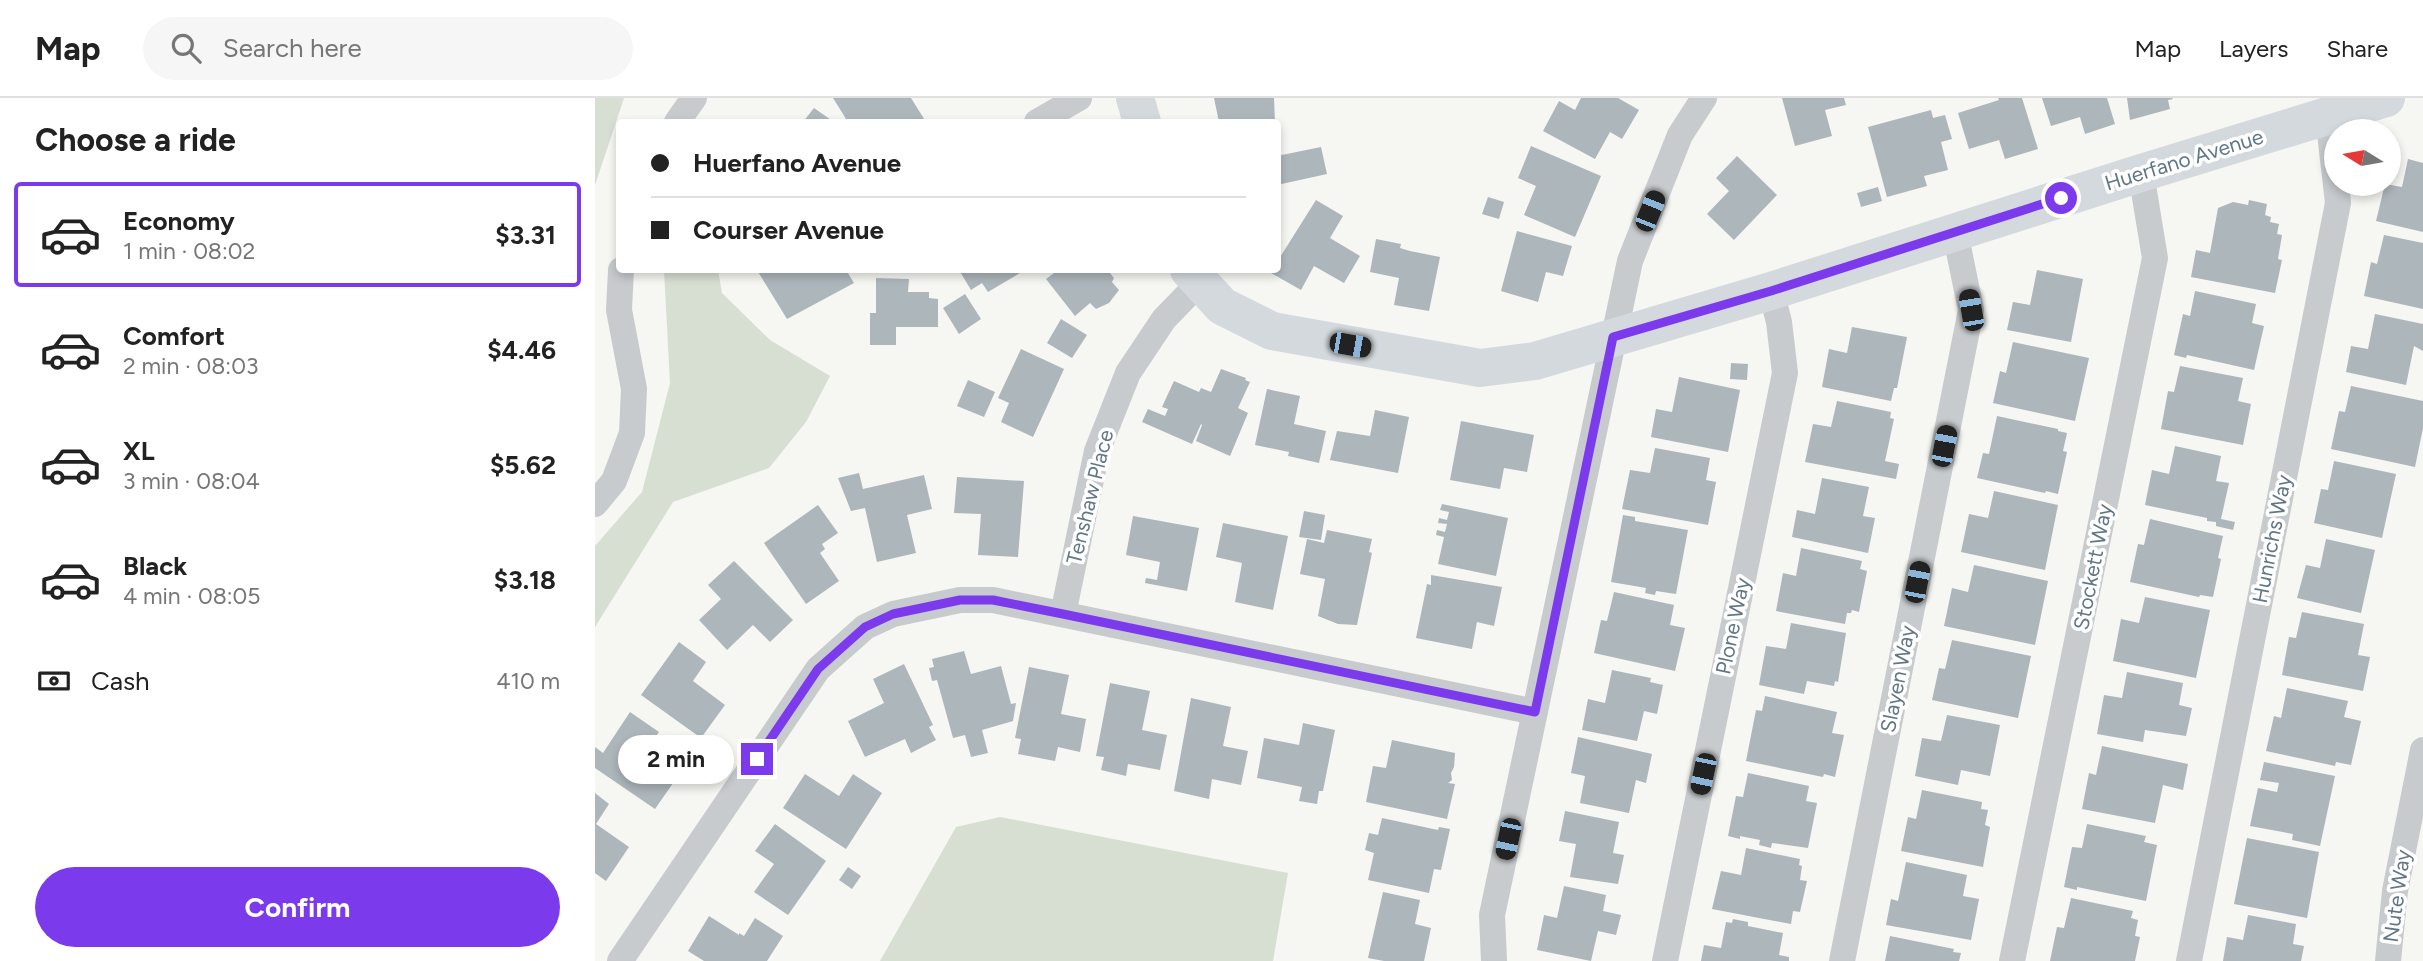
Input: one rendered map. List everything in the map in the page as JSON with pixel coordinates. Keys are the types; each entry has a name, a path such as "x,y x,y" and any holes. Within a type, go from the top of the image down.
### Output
{"street":[{"path":"679,119 694,98"},
{"path":"1042,119 1079,98"},
{"path":"1135,98 1141,119"},
{"path":"1494,961 1492,915 1630,261 1680,135 1704,98"},
{"name":"Huerfano Avenue","path":"1194,276 1222,306 1272,331 1480,368 1535,361 1771,291 2386,98"},
{"name":"Hunrichs Way","path":"2189,961 2338,203 2328,116"},
{"name":"Stockett Way","path":"2013,961 2155,258 2141,173"},
{"name":"Slayen Way","path":"1842,961 1971,310 1955,232"},
{"path":"595,504 614,481 632,433 634,388 619,310 621,273"},
{"name":"Tenshaw Place","path":"1063,614 1097,451 1128,373 1194,276"},
{"name":"Plone Way","path":"1665,961 1785,373 1779,321 1771,291"},
{"path":"620,961 818,669 865,627 893,614 960,600 993,600 1535,712"},
{"name":"Nute Way","path":"2388,961 2395,891 2423,750"}],"shaded area":[{"path":"595,98 624,98 616,119 595,185"},
{"path":"664,273 719,273 722,293 770,340 830,376 806,422 769,468 673,502 595,627 595,546 642,492 670,383"},
{"path":"1000,817 1288,873 1273,961 880,961 956,827"}],"building":[{"path":"833,98 911,98 924,119 884,119 846,119"},
{"path":"1214,98 1274,98 1275,119 1218,119"},
{"path":"1581,98 1618,98 1639,110 1622,139 1610,132 1595,159 1543,131 1559,101 1575,110"},
{"path":"1782,98 1844,98 1846,105 1825,110 1832,136 1795,146"},
{"path":"1998,98 2022,98 2038,149 2005,159 1999,140 1969,149 1958,113 1999,100"},
{"path":"2042,98 2107,98 2115,124 2085,134 2080,117 2051,126"},
{"path":"2127,98 2173,99 2168,100 2170,109 2130,120"},
{"path":"814,108 830,119 805,119"},
{"path":"1931,110 1933,118 1945,115 1952,139 1941,142 1948,170 1924,176 1927,186 1887,197 1868,127"},
{"path":"1531,146 1601,176 1575,237 1524,215 1536,186 1518,178"},
{"path":"1321,147 1327,174 1281,184 1281,155"},
{"path":"1737,156 1777,195 1734,240 1707,214 1729,191 1716,178"},
{"path":"2408,159 2423,163 2423,232 2376,221 2382,196 2401,196"},
{"path":"1878,187 1882,201 1861,207 1857,193"},
{"path":"1488,197 1504,202 1499,219 1482,214"},
{"path":"1316,200 1343,216 1330,238 1360,256 1344,283 1314,266 1301,290 1271,273 1281,273 1281,256"},
{"path":"2249,200 2267,204 2265,215 2271,217 2270,222 2279,224 2277,234 2282,235 2278,259 2282,260 2275,293 2191,277 2196,250 2210,253 2218,208 2233,202 2248,205"},
{"path":"1517,231 1572,246 1563,276 1546,272 1538,302 1501,291"},
{"path":"2384,235 2423,243 2423,309 2364,296 2371,262 2377,264"},
{"path":"1376,239 1401,244 1400,248 1410,251 1440,257 1429,311 1394,305 1399,278 1370,272"},
{"path":"2037,270 2083,279 2071,342 2007,330 2013,302 2030,305"},
{"path":"759,273 848,273 854,283 787,319"},
{"path":"961,273 1020,273 988,292 982,283 971,290"},
{"path":"1054,273 1110,273 1114,278 1112,282 1119,290 1109,303 1096,309 1090,303 1075,316 1046,279"},
{"path":"876,278 909,279 908,292 929,292 929,298 938,299 938,327 896,327 896,345 870,345 870,313 876,313"},
{"path":"2195,291 2256,304 2252,323 2264,326 2254,370 2187,355 2186,358 2174,355 2183,314 2190,316"},
{"path":"965,294 981,319 959,334 943,308"},
{"path":"2375,314 2423,324 2423,351 2414,346 2406,385 2346,372 2351,346 2368,349"},
{"path":"1061,319 1087,335 1072,358 1047,343"},
{"path":"1852,327 1907,337 1897,388 1894,388 1891,401 1822,387 1829,349 1847,353"},
{"path":"2013,342 2089,358 2075,421 1993,403 2000,371 2006,373"},
{"path":"1021,349 1064,369 1033,437 1001,422 1009,403 998,398"},
{"path":"1731,363 1748,364 1747,380 1730,379"},
{"path":"2180,366 2243,378 2238,401 2251,404 2243,445 2161,429 2168,391 2174,392"},
{"path":"1221,369 1250,382 1238,408 1248,413 1230,456 1196,441 1201,424 1192,444 1142,422 1148,409 1165,416 1168,409 1162,407 1174,381 1199,392 1201,388 1211,392"},
{"path":"1679,377 1740,390 1728,452 1651,437 1656,409 1672,412"},
{"path":"968,380 995,392 984,417 957,406"},
{"path":"2351,386 2423,401 2423,428 2415,467 2331,449 2339,411 2345,412"},
{"path":"1267,389 1300,396 1294,424 1326,431 1319,463 1288,456 1289,452 1255,445"},
{"path":"1837,401 1891,412 1890,418 1894,419 1885,461 1899,464 1896,479 1805,462 1813,424 1831,427"},
{"path":"1375,410 1409,417 1398,473 1330,460 1337,431 1370,436"},
{"path":"1997,416 2067,433 2063,451 2067,452 2058,494 1977,478 1983,453 1989,454"},
{"path":"1461,421 1534,435 1527,472 1504,468 1500,489 1450,480"},
{"path":"2175,446 2221,456 2216,481 2229,483 2221,519 2235,522 2233,530 2216,526 2216,522 2207,521 2207,518 2145,505 2152,470 2169,474"},
{"path":"1655,448 1710,458 1706,480 1716,482 1708,525 1622,509 1630,470 1650,473"},
{"path":"2334,461 2396,474 2382,538 2314,523 2321,489 2328,490"},
{"path":"859,473 863,489 924,475 932,509 907,515 916,553 877,562 865,508 851,511 838,478"},
{"path":"957,477 1024,481 1018,557 978,555 981,514 954,513"},
{"path":"1822,478 1869,487 1863,516 1875,518 1868,553 1792,537 1797,510 1815,514"},
{"path":"1994,491 2058,505 2045,570 1961,552 1969,514 1988,518"},
{"path":"1442,504 1508,518 1496,576 1438,564 1444,537 1436,535 1437,530 1445,532 1447,524 1438,523 1439,518 1447,520 1449,512 1440,510"},
{"path":"818,505 838,533 822,544 825,549 820,553 839,581 806,604 764,543"},
{"path":"1304,511 1325,515 1321,540 1299,537"},
{"path":"1623,515 1635,517 1635,521 1688,530 1676,594 1656,591 1655,595 1645,593 1646,588 1611,582"},
{"path":"1133,516 1199,528 1187,591 1145,583 1146,578 1157,580 1160,562 1126,555"},
{"path":"2150,519 2223,536 2213,597 2199,597 2130,582 2138,544 2144,545"},
{"path":"1223,523 1288,536 1273,610 1235,602 1242,563 1216,557"},
{"path":"1327,530 1372,539 1369,552 1372,553 1357,625 1338,624 1318,616 1325,579 1300,574 1307,539 1324,543"},
{"path":"2326,539 2375,550 2361,613 2297,598 2306,565 2320,568"},
{"path":"1801,548 1862,561 1860,569 1867,571 1859,612 1852,610 1847,613 1845,624 1776,611 1783,573 1796,576"},
{"path":"734,561 793,620 770,642 753,625 727,650 699,620 721,599 708,585"},
{"path":"1974,565 2048,581 2035,645 1944,626 1952,588 1968,592"},
{"path":"1431,575 1502,587 1494,626 1477,622 1472,649 1416,638 1427,584 1431,585"},
{"path":"1614,592 1674,605 1670,625 1685,628 1675,671 1594,653 1601,620 1607,621"},
{"path":"2145,597 2210,610 2196,678 2113,661 2121,619 2139,623"},
{"path":"2302,612 2364,624 2358,655 2370,657 2363,691 2282,675 2289,637 2296,638"},
{"path":"1791,623 1846,633 1838,682 1835,681 1834,686 1807,681 1804,694 1759,685 1766,646 1786,649"},
{"path":"1952,640 2031,656 2018,718 1932,700 1939,668 1945,669"},
{"path":"679,642 706,662 693,681 725,705 701,738 641,695"},
{"path":"964,651 971,674 1001,666 1011,704 1016,703 1013,721 982,730 988,753 971,757 965,735 953,738 937,680 932,681 929,668 934,667 932,659"},
{"path":"904,664 933,725 929,727 936,740 911,753 905,739 865,757 848,721 884,703 873,679"},
{"path":"1029,667 1069,675 1061,714 1086,719 1080,752 1058,747 1055,761 1018,754 1021,739 1015,738"},
{"path":"1612,670 1651,678 1650,682 1663,685 1657,714 1644,711 1637,741 1582,730 1588,699 1605,703"},
{"path":"2127,672 2183,683 2179,705 2192,708 2186,736 2145,730 2143,742 2097,734 2104,695 2122,698"},
{"path":"1110,683 1150,691 1142,730 1167,735 1160,770 1128,764 1126,776 1101,770 1104,757 1096,756"},
{"path":"2287,688 2348,701 2344,717 2361,721 2351,765 2336,762 2335,766 2266,751 2274,716 2281,718"},
{"path":"1765,696 1837,712 1832,733 1844,735 1835,777 1824,774 1823,777 1746,761 1756,710 1762,711"},
{"path":"1191,698 1231,707 1223,746 1248,751 1241,785 1212,779 1209,799 1174,791"},
{"path":"630,712 659,732 644,753 678,776 655,809 595,768 595,747 603,753"},
{"path":"1947,715 2000,725 1990,776 1961,770 1958,785 1915,776 1922,738 1941,741"},
{"path":"1303,723 1335,730 1323,791 1319,791 1317,804 1299,801 1302,787 1257,778 1264,738 1299,745"},
{"path":"1578,737 1652,754 1646,783 1636,780 1629,813 1580,803 1585,776 1571,773"},
{"path":"1392,740 1455,753 1452,780 1448,783 1455,784 1447,819 1366,802 1373,766 1386,768"},
{"path":"2102,746 2188,764 2183,790 2163,785 2155,823 2082,809 2089,773 2096,775"},
{"path":"2264,762 2335,776 2320,846 2292,840 2293,834 2250,826 2258,788 2277,792 2279,783 2260,780"},
{"path":"1748,773 1809,786 1806,801 1817,803 1808,848 1772,843 1771,848 1759,845 1760,840 1728,836 1736,796 1743,797"},
{"path":"805,774 839,796 853,774 882,793 846,849 783,808"},
{"path":"1922,790 1982,802 1981,809 1988,810 1985,825 1990,827 1983,867 1901,851 1908,817 1916,819"},
{"path":"595,793 609,804 596,824 629,847 606,881 595,873"},
{"path":"1565,811 1619,822 1613,853 1624,855 1618,884 1570,877 1576,844 1559,841"},
{"path":"1382,818 1438,830 1439,827 1450,829 1441,870 1434,869 1429,893 1368,880 1374,853 1365,850 1369,833 1378,835"},
{"path":"775,824 826,861 788,915 754,892 774,864 755,851"},
{"path":"2087,824 2146,836 2144,842 2157,845 2146,901 2077,887 2077,890 2064,887 2072,847 2082,848"},
{"path":"2247,838 2319,852 2307,918 2234,904"},
{"path":"1746,848 1800,859 1800,880 1807,881 1800,912 1793,911 1791,924 1712,909 1721,871 1741,875"},
{"path":"1906,862 1967,875 1963,896 1979,899 1971,940 1886,925 1891,899 1898,901"},
{"path":"848,867 861,876 852,889 839,880"},
{"path":"1564,886 1606,895 1603,911 1621,915 1616,935 1598,931 1591,961 1537,950 1544,915 1557,918"},
{"path":"1383,892 1420,900 1415,924 1431,928 1424,961 1384,961 1368,958"},
{"path":"2071,898 2133,911 2131,918 2138,920 2135,936 2140,937 2135,961 2050,961 2057,927 2064,928"},
{"path":"2248,915 2296,924 2293,944 2304,946 2301,961 2223,961 2227,937 2243,940"},
{"path":"709,916 739,935 744,936 755,918 783,936 767,961 704,961 688,951"},
{"path":"1733,919 1748,922 1748,926 1783,933 1779,955 1789,957 1789,961 1701,961 1704,945 1721,948 1726,922 1732,923"},
{"path":"1890,936 1954,949 1953,952 1961,953 1959,961 1885,961"}],"route":[{"path":"757,759 818,669 865,627 893,614 960,600 993,600 1535,712 1613,337 1771,291 2061,198"}]}
